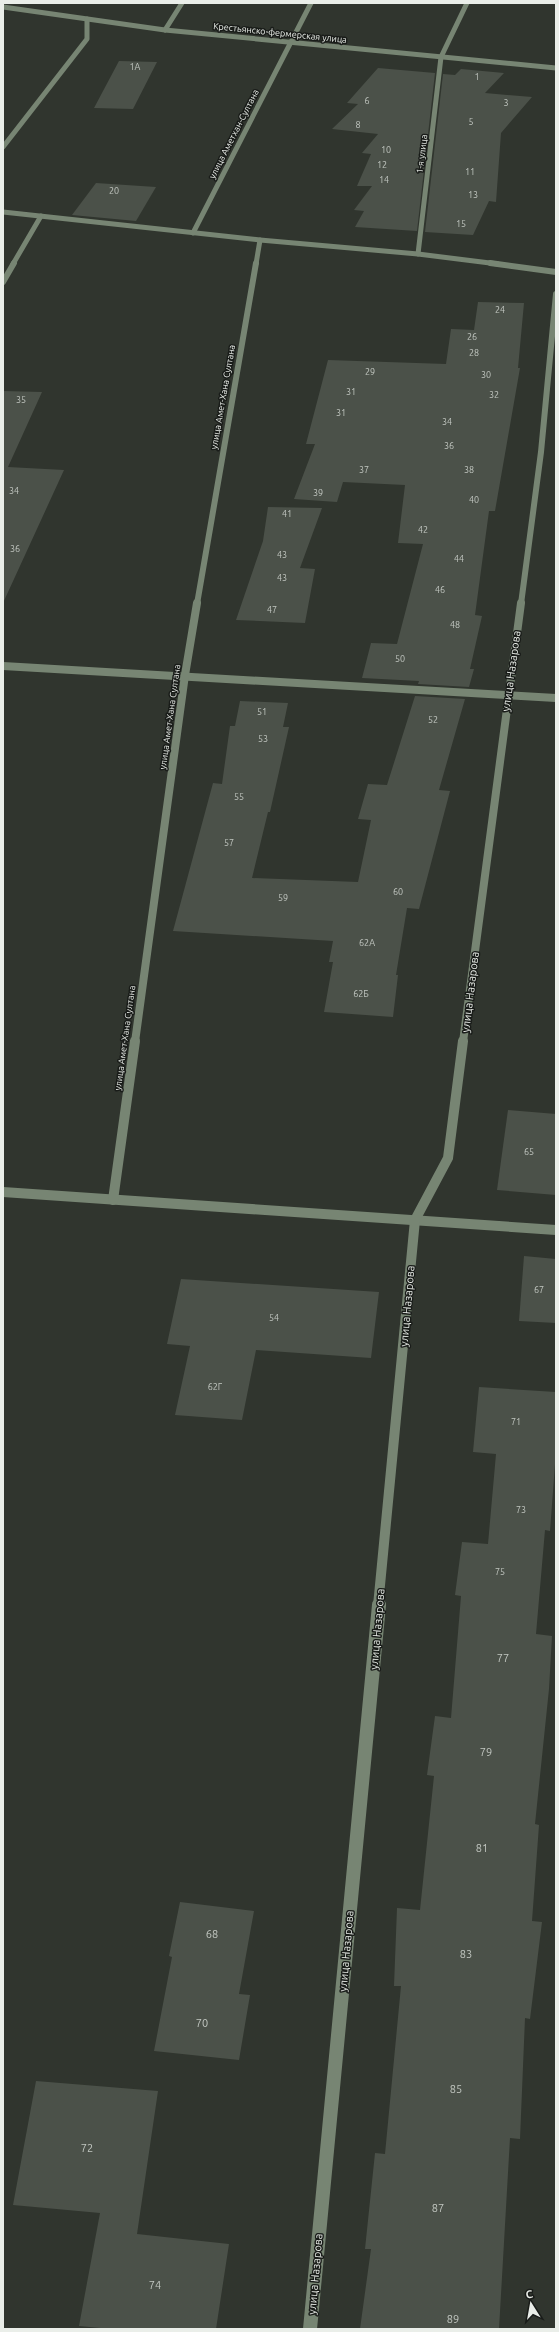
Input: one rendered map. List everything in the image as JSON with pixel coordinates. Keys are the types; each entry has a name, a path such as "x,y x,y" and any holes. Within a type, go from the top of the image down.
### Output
{"street":[{"path":"165,30 182,3"},
{"name":"улица Аметхан-Султана","path":"193,233 311,3"},
{"name":"1-я улица","path":"418,254 441,57 467,3"},
{"name":"Крестьянско-фермерская улица","path":"3,7 165,30 556,68"},
{"path":"3,147 86,39 87,19"},
{"path":"3,212 260,240 418,254 556,272"},
{"path":"3,282 41,216"},
{"name":"улица Амет-Хана Султана","path":"113,1200 185,675 260,240"},
{"name":"улица Назарова","path":"310,2329 416,1220 448,1158 541,452 556,294"},
{"path":"3,666 185,675 556,698"},
{"path":"3,1192 556,1230"}],"building":[{"path":"119,61 157,62 133,109 94,108"},
{"path":"378,68 435,73 417,231 355,227 364,211 354,210 372,186 357,186 371,154 362,153 378,134 332,129 358,104 347,103"},
{"path":"461,69 504,73 485,93 532,97 501,133 496,202 489,201 473,235 425,232 443,74 455,75"},
{"path":"96,183 156,187 136,221 72,215"},
{"path":"478,302 524,303 518,368 520,368 495,511 489,511 475,615 482,616 470,669 474,669 469,687 418,684 419,681 362,678 371,643 397,644 423,544 398,543 405,485 343,482 337,502 294,499 315,444 306,444 328,360 446,364 451,329 474,330"},
{"path":"3,391 42,392 8,467 64,470 3,603"},
{"path":"268,507 322,508 300,568 315,569 305,623 236,620 263,541"},
{"path":"415,696 465,699 439,790 450,791 419,909 407,908 396,975 398,975 393,1017 324,1012 333,962 329,962 333,941 173,931 213,783 222,784 230,726 235,726 240,701 288,703 283,727 289,727 270,812 268,812 252,878 358,882 371,820 358,819 368,784 387,785"},
{"path":"508,1110 556,1114 556,1195 497,1190"},
{"path":"524,1256 556,1259 556,1323 519,1321"},
{"path":"181,1279 379,1292 371,1358 256,1350 242,1420 175,1415 190,1346 167,1344"},
{"path":"479,1387 556,1392 556,1451 550,1531 545,1530 536,1634 552,1636 549,1689 535,1824 539,1825 532,1921 542,1922 530,2019 525,2018 520,2139 510,2138 499,2329 360,2329 371,2249 365,2249 375,2153 385,2154 401,1986 394,1986 397,1908 420,1910 434,1776 427,1775 435,1716 451,1718 461,1596 455,1595 462,1542 488,1544 496,1454 473,1452"},
{"path":"180,1902 254,1911 239,1994 250,1995 239,2060 154,2051 172,1957 169,1956"},
{"path":"36,2081 158,2091 137,2234 229,2244 216,2329 111,2329 79,2326 100,2213 13,2205"}]}
